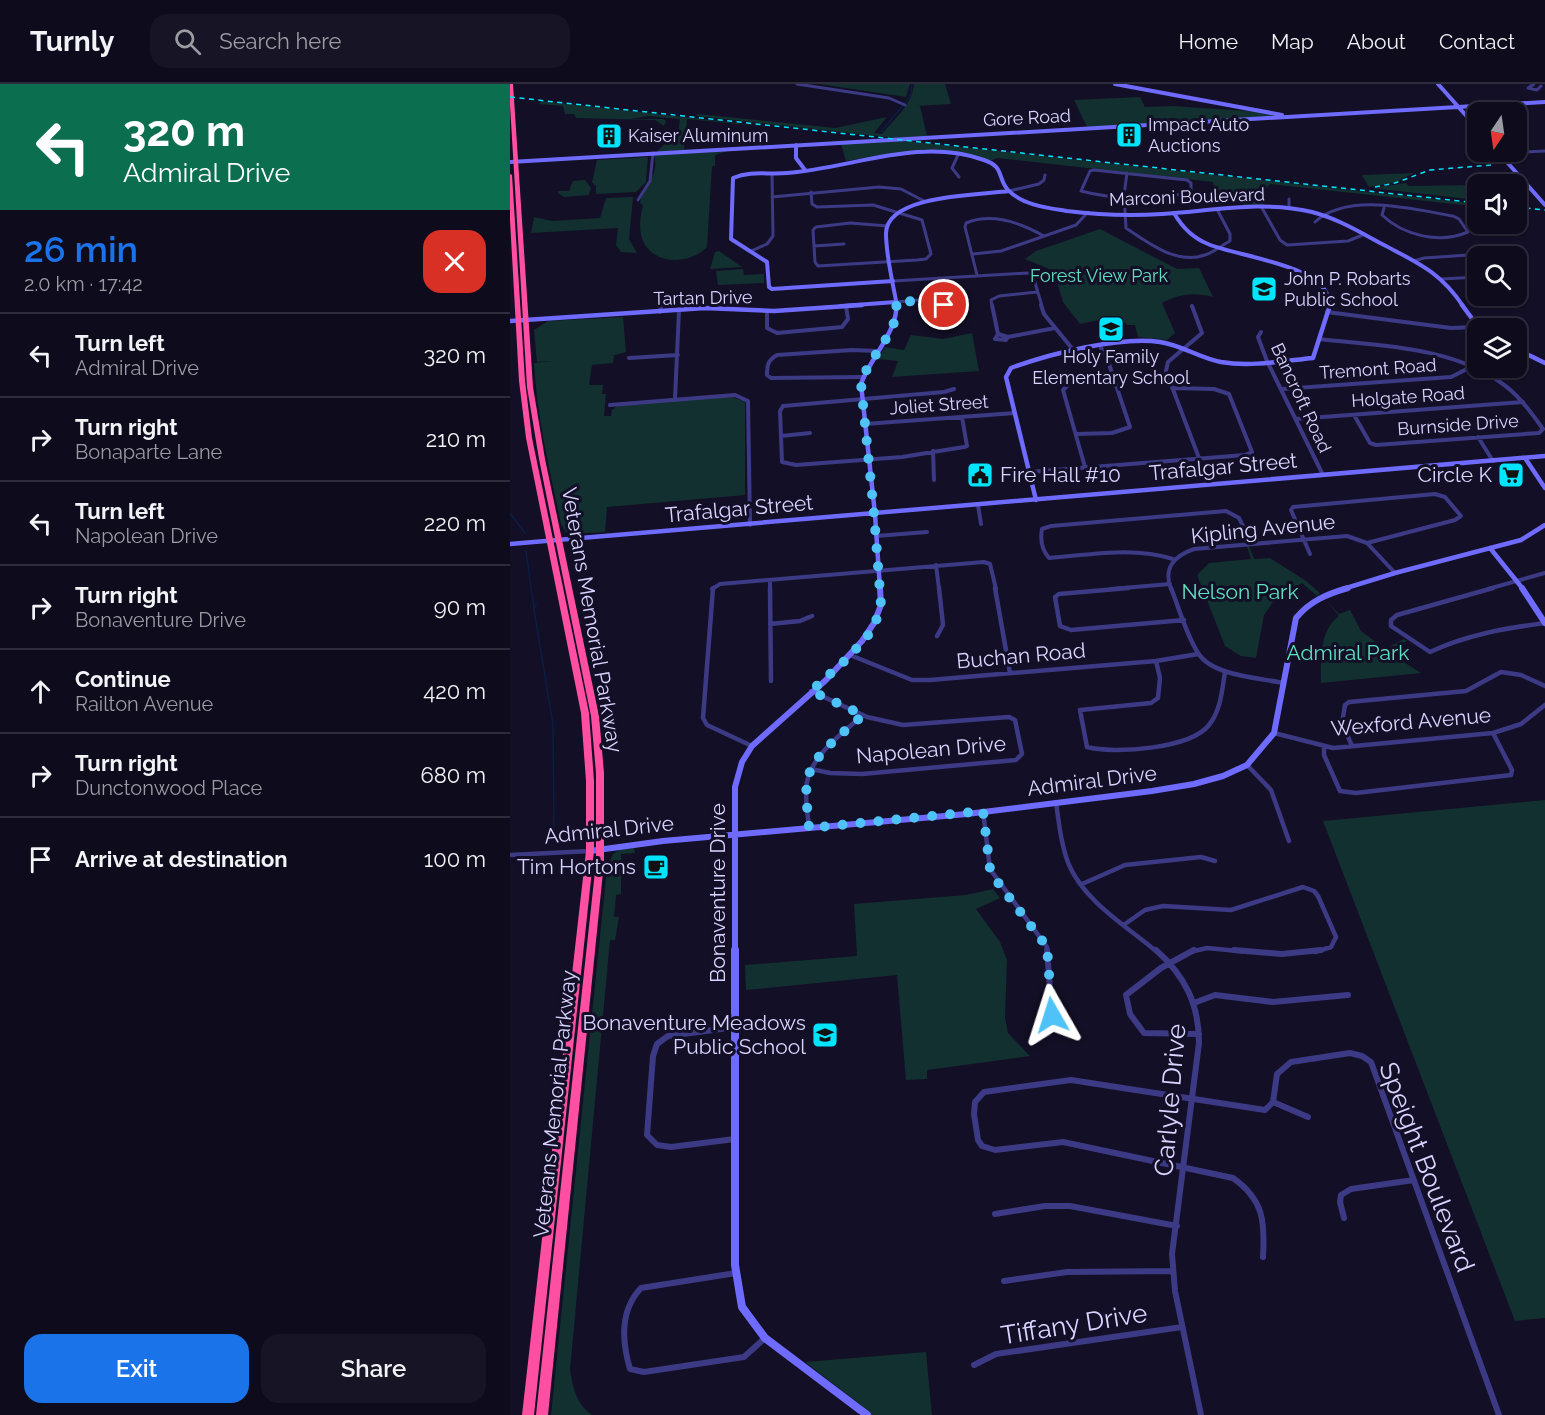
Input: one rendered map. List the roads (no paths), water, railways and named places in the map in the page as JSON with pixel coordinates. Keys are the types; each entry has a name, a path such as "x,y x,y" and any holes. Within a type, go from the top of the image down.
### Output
{"highway":[{"name":"Veterans Memorial Parkway","path":"511,84 522,320"},
{"name":"Veterans Memorial Parkway","path":"510,175 530,387 585,712 595,850 542,1415"},
{"name":"Veterans Memorial Parkway","path":"528,1415 595,850"}],"street":[{"path":"797,84 889,98 905,105"},
{"path":"1115,84 1254,108 1288,117"},
{"path":"1438,84 1467,117"},
{"path":"1534,84 1543,86 1537,90 1528,88 1534,84"},
{"name":"Gore Road","path":"513,162 1545,102"},
{"path":"796,145 796,158 805,170"},
{"path":"1527,151 1545,151"},
{"path":"1009,191 998,167 981,159 930,152 895,154 805,170 742,175 733,178 730,235 736,243 768,264 769,287 772,289 1028,273 1033,276 1044,314 1075,352"},
{"path":"638,200 650,181 653,153"},
{"path":"958,155 952,168 959,177"},
{"path":"1508,162 1545,205"},
{"path":"1094,170 1187,180 1191,183 1191,192 1174,195 1124,195 1085,193 1080,191 1080,188 1090,171 1094,170"},
{"path":"1127,173 1124,195 1126,228 1177,255 1195,258 1230,241 1232,237 1218,211"},
{"path":"751,251 772,241 772,174"},
{"path":"877,351 852,350 777,355 767,362 767,375 771,378 863,377 896,320 896,302 886,231 901,211 924,201 1009,191 1039,184 1044,180 1045,175"},
{"path":"772,197 892,187 909,192 924,201"},
{"name":"Marconi Boulevard","path":"1009,191 1022,200 1038,205 1125,215 1262,207 1289,208 1323,215 1340,220 1442,279 1471,318"},
{"path":"811,192 812,204 817,207 873,205 901,211 925,223 931,254 927,259 818,266 815,262 813,230 819,225 850,223 888,226"},
{"path":"1289,199 1289,208"},
{"path":"1315,222 1323,215 1344,206 1384,208 1453,216 1459,219 1468,232 1441,237 1417,235 1386,220 1382,215 1384,208"},
{"path":"1262,207 1280,240 1287,245 1348,241 1365,234"},
{"path":"972,254 996,252 1076,225 1088,212"},
{"path":"1036,500 1006,377 1011,368 1075,352 1150,340 1222,362 1313,358 1327,312 1329,292 1307,273 1217,248 1187,232 1174,213"},
{"path":"977,275 965,227 966,223 976,219 1024,224 1044,236"},
{"path":"814,246 844,244"},
{"path":"1414,261 1424,258 1467,255"},
{"path":"1442,279 1467,277"},
{"path":"660,312 662,291"},
{"path":"1037,292 999,296 991,300 998,334 995,339 1006,340 1008,337 1055,328"},
{"path":"896,302 932,299 942,301 944,324"},
{"name":"Tartan Drive","path":"510,321 705,308 767,311 896,302"},
{"path":"767,311 767,328 777,333 842,327 848,319 846,306"},
{"path":"1192,306 1202,333 1168,362 1166,367 1199,458"},
{"path":"675,399 679,310"},
{"path":"1327,312 1451,328 1467,328"},
{"name":"Bancroft Road","path":"1261,332 1258,337 1267,361 1323,475"},
{"name":"Burnside Drive","path":"1319,339 1441,356 1467,364"},
{"path":"1076,434 1115,432 1130,427 1106,355 1101,348"},
{"path":"1527,354 1545,363"},
{"path":"629,358 678,355"},
{"name":"Tremont Road","path":"1282,389 1451,377 1467,370"},
{"name":"Bonaventure Drive","path":"863,377 862,399 879,570 881,605 879,614 869,634 850,656 752,746 742,762 735,787 735,1139 737,1273 742,1307 765,1338 867,1415"},
{"path":"1085,467 1064,394 1065,386 1113,378"},
{"name":"Burnside Drive","path":"1354,415 1370,443 1376,445 1539,433 1543,429 1522,402 1496,378"},
{"path":"1029,472 1245,455 1252,452 1229,394 1220,389 1172,388"},
{"path":"954,389 944,392 783,406 780,411 782,462 789,465 868,460 967,446 962,417"},
{"path":"610,405 735,395 748,401 750,525"},
{"name":"Holgate Road","path":"1296,419 1522,402"},
{"name":"Joliet Street","path":"865,424 1015,413"},
{"path":"781,435 810,433"},
{"path":"1478,437 1493,461"},
{"path":"933,451 934,480"},
{"name":"Trafalgar Street","path":"510,544 1545,456"},
{"path":"1525,458 1545,488"},
{"path":"1310,554 1293,514 1293,507 1435,494 1445,497 1461,516 1455,520 1367,543"},
{"path":"978,505 981,524"},
{"path":"1173,560 1152,552 1136,551 1049,558 1045,555 1041,533 1042,529 1052,526 1226,511 1234,512 1239,516 1251,542"},
{"name":"Admiral Drive","path":"510,855 595,850 983,811 1194,784 1223,776 1247,765 1274,733 1296,618 1307,605 1328,594 1395,573 1521,540 1545,525"},
{"path":"876,536 927,532"},
{"name":"Kipling Avenue","path":"1198,654 1167,571 1173,560 1186,550 1251,542 1347,536 1367,543 1395,573"},
{"path":"1490,548 1517,581 1545,623 1505,628 1447,644 1434,652 1421,648 1391,626 1391,620 1398,615 1517,581 1545,573"},
{"path":"752,746 707,725 703,718 711,592 713,587 720,584 976,561 990,564 1010,674"},
{"path":"936,565 943,625 937,636"},
{"path":"770,580 771,681"},
{"path":"1170,584 1059,594 1054,597 1054,601 1060,626 1071,630 1184,620"},
{"path":"770,624 800,621 812,616"},
{"path":"1198,654 1225,672 1284,683"},
{"name":"Buchan Road","path":"850,656 912,680 1156,661 1198,654"},
{"path":"1156,661 1160,678 1158,698 1151,703 1080,710 1087,747 1099,751 1176,742 1195,735 1207,728 1216,715 1225,672"},
{"path":"1352,747 1342,723 1345,705 1349,702 1474,689 1496,673 1506,672 1527,676 1545,686"},
{"name":"Napolean Drive","path":"811,691 877,721 903,725 1009,717 1015,720 1022,747 1022,754 1016,760 862,774 830,773 811,769"},
{"name":"Wexford Avenue","path":"1274,733 1324,747 1352,747 1493,733 1521,724 1545,705"},
{"path":"809,828 807,783 811,769 819,757 863,715"},
{"path":"1324,747 1324,755 1340,790 1356,793 1511,775 1512,770 1493,733"},
{"path":"1247,765 1258,772 1274,791 1289,841"},
{"name":"Carlyle Drive","path":"1056,802 1065,852 1073,872 1082,884 1170,964 1197,1010 1199,1034 1194,1101 1172,1254 1182,1327 1201,1415"},
{"path":"983,811 990,869 1047,947 1052,1015"},
{"path":"1082,884 1125,865 1201,857 1215,861"},
{"path":"1125,924 1145,910 1163,906 1232,910 1303,887 1314,891 1318,896 1336,936 1331,947 1324,950 1275,955 1201,948 1138,982 1126,995 1130,1014 1144,1033 1199,1034"},
{"path":"1194,1003 1215,995 1273,1002 1348,995"},
{"path":"735,1139 671,1147 657,1145 647,1135 653,1056 657,1044 668,1036 736,1027"},
{"name":"Speight Boulevard","path":"1273,1102 1277,1074 1292,1062 1350,1053 1362,1056 1371,1062 1499,1415"},
{"path":"1263,1257 1263,1221 1256,1199 1246,1186 1233,1178 1063,1142 988,1149 978,1140 972,1104 977,1096 984,1092 1071,1080 1259,1111 1265,1110 1273,1102 1308,1117"},
{"path":"1344,1218 1340,1202 1341,1195 1351,1189 1414,1180"},
{"path":"995,1214 1045,1206 1070,1206 1177,1226"},
{"path":"1004,1281 1089,1270 1173,1272"},
{"path":"737,1273 641,1288 633,1294 626,1314 626,1358 630,1369 644,1372 744,1357 765,1338"},
{"name":"Tiffany Drive","path":"974,1365 996,1354 1182,1327"}],"waterway":[{"path":"905,103 911,94 912,84"},
{"path":"881,132 903,105"},
{"path":"510,513 525,533"},
{"path":"526,551 534,609"},
{"path":"536,604 534,610 553,725 554,835"}],"railway":[{"path":"510,97 1467,202"},
{"path":"1375,187 1395,183 1430,170 1491,165"},
{"path":"1527,208 1545,210"}],"place":[{"name":"Impact Auto Auctions","path":"1129,135"},
{"name":"Kaiser Aluminum","path":"609,136"},
{"name":"John P. Robarts Public School","path":"1264,289"},
{"name":"Holy Family Elementary School","path":"1111,329"},
{"name":"Fire Hall #10","path":"980,475"},
{"name":"Circle K","path":"1511,475"},
{"name":"Tim Hortons","path":"656,867"},
{"name":"Bonaventure Meadows Public School","path":"825,1035"}],"park label":[{"name":"Forest View Park","path":"1099,276"},
{"name":"Nelson Park","path":"1240,592"},
{"name":"Admiral Park","path":"1348,653"}]}
